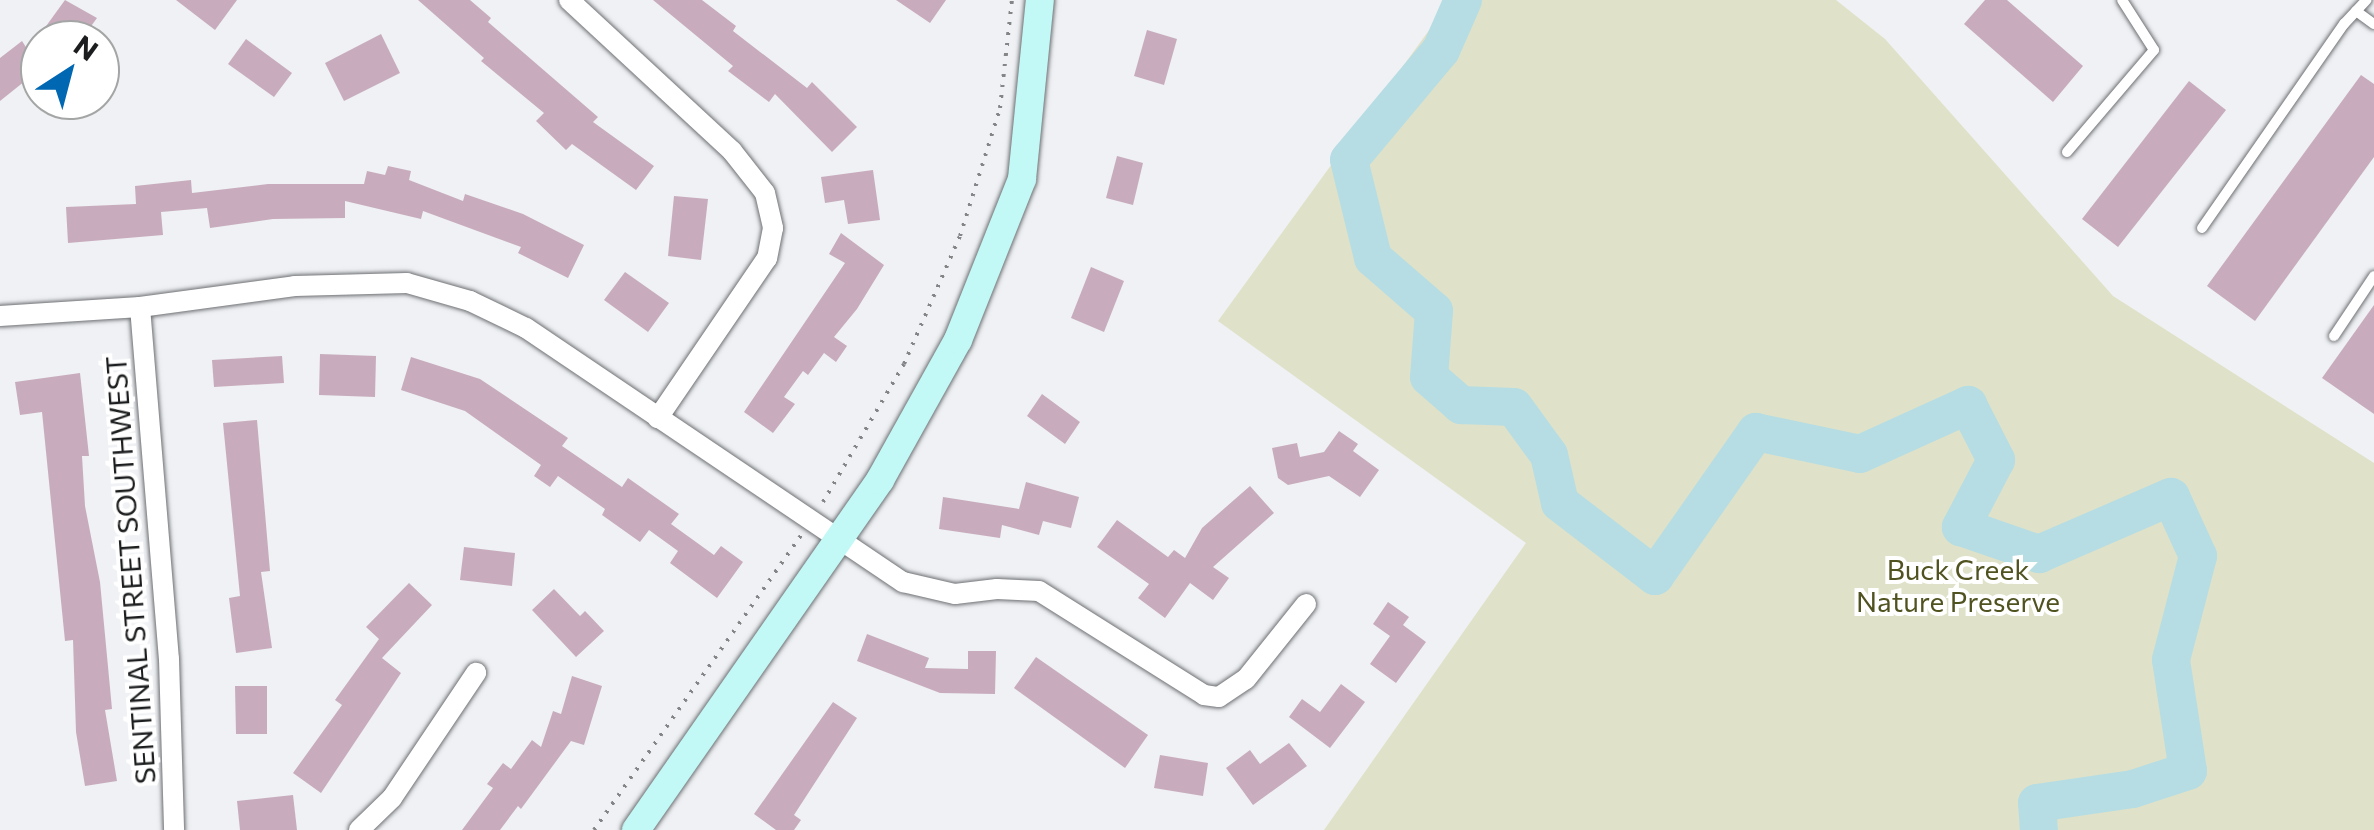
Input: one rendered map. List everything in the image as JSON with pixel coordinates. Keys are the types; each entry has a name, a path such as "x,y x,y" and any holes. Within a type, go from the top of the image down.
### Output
{"street":[{"path":"569,0 732,152 765,193 773,228 767,258 658,418"},
{"path":"636,830 880,480 958,340 1022,179 1040,0"},
{"path":"0,316 140,307 295,286 407,283 470,301 526,328 838,542 903,582 955,594 997,589 1039,591 1190,688 1219,698 1246,679 1306,604"},
{"name":"SENTINAL STREET SOUTHWEST","path":"140,307 169,658 174,830"},
{"path":"359,830 392,798 476,673"}],"lane":[{"path":"2067,152 2154,50 2122,0"},
{"path":"2202,228 2366,0"},
{"path":"2356,11 2374,24"},
{"path":"2334,336 2374,276"}],"path":[{"path":"594,830 810,523 904,364 960,236 1000,108 1012,0"}],"green space":[{"name":"Buck Creek Nature Preserve","path":"1451,0 1836,0 1885,39 2113,296 2374,463 2374,830 1324,830 1526,543 1218,321"}],"building":[{"path":"65,0 97,18 96,20 50,20"},
{"path":"176,0 237,0 215,30"},
{"path":"418,0 470,0 491,18 488,22 598,117 593,122 654,166 636,190 572,144 566,150 536,121 544,113 481,61 484,58"},
{"path":"653,0 702,0 736,26 733,31 807,88 812,82 857,127 832,152 775,94 769,102 728,71 733,66"},
{"path":"896,0 946,0 930,23"},
{"path":"1985,0 2007,0 2083,66 2053,102 1964,24"},
{"path":"1147,30 1177,39 1164,85 1134,76"},
{"path":"381,34 400,73 344,101 325,63"},
{"path":"246,39 292,73 274,97 228,64"},
{"path":"20,43 20,85 0,101 0,58"},
{"path":"2361,75 2374,84 2374,157 2255,321 2207,286"},
{"path":"2189,81 2226,110 2118,247 2082,219"},
{"path":"1117,156 1143,163 1133,205 1106,198"},
{"path":"388,166 411,171 409,180 463,201 465,194 523,214 584,245 568,278 518,253 521,247 423,211 421,219 345,201 345,218 273,219 210,228 207,208 161,212 163,235 68,243 66,207 136,204 135,186 191,180 192,193 268,184 364,184 367,171 385,175"},
{"path":"873,170 880,220 848,224 844,200 825,203 821,177"},
{"path":"674,196 708,199 701,260 668,256"},
{"path":"841,233 884,265 834,337 847,346 836,362 824,353 808,375 803,371 784,397 795,404 773,433 744,412 845,263 829,254"},
{"path":"1091,267 1124,281 1104,332 1071,318"},
{"path":"625,272 669,303 648,332 604,300"},
{"path":"2374,305 2374,414 2322,378"},
{"path":"320,354 376,356 375,397 319,395"},
{"path":"282,356 284,383 214,387 212,360"},
{"path":"411,357 480,379 568,438 562,446 622,487 628,478 679,514 671,524 714,555 721,546 743,562 717,598 670,563 678,551 649,530 640,542 602,515 605,509 558,476 550,487 534,476 541,465 465,411 401,390"},
{"path":"80,373 89,456 82,456 85,506 100,582 112,709 105,710 117,781 85,786 76,732 73,640 65,641 42,412 20,415 15,382"},
{"path":"1042,394 1080,422 1065,444 1027,416"},
{"path":"257,420 270,571 261,572 272,648 236,653 229,598 240,596 223,423"},
{"path":"1339,431 1358,444 1353,451 1379,470 1360,497 1329,476 1288,485 1278,478 1272,448 1297,443 1300,457 1324,452"},
{"path":"1026,482 1079,497 1071,528 1043,521 1039,535 1002,525 1000,538 939,529 943,497 1019,509"},
{"path":"1250,486 1274,513 1213,567 1229,578 1213,600 1190,583 1165,618 1138,598 1149,584 1097,547 1117,520 1168,557 1174,550 1185,558 1202,528"},
{"path":"464,547 515,553 512,586 460,580"},
{"path":"409,583 432,605 382,658 401,673 321,793 293,773 342,705 335,700 379,639 366,627"},
{"path":"554,589 580,616 585,611 604,631 576,657 532,610"},
{"path":"1388,602 1409,617 1403,625 1426,642 1396,683 1370,664 1390,636 1373,624"},
{"path":"867,634 929,658 925,668 968,669 968,651 996,651 995,694 940,693 857,661"},
{"path":"1036,657 1148,735 1125,768 1014,688"},
{"path":"572,676 602,686 584,745 571,741 521,809 518,806 500,830 462,830 493,788 487,784 503,763 511,769 532,740 541,747 553,711 561,714"},
{"path":"1341,684 1365,702 1330,748 1289,717 1302,699 1320,712"},
{"path":"235,686 267,686 267,734 236,734"},
{"path":"833,702 857,718 794,815 801,820 794,830 776,830 754,814"},
{"path":"1289,743 1307,766 1253,805 1226,768 1250,750 1260,764"},
{"path":"1160,755 1208,763 1203,796 1154,788"},
{"path":"293,795 297,830 240,830 237,801"}],"waterway":[{"path":"1463,0 1441,50 1349,160 1373,258 1434,311 1429,377 1461,405 1514,407 1549,455 1560,503 1655,576 1756,432 1860,454 1968,405 1996,460 1961,527 2039,554 2171,497 2198,556 2171,660 2188,771 2133,789 2037,803 2039,830"}]}
